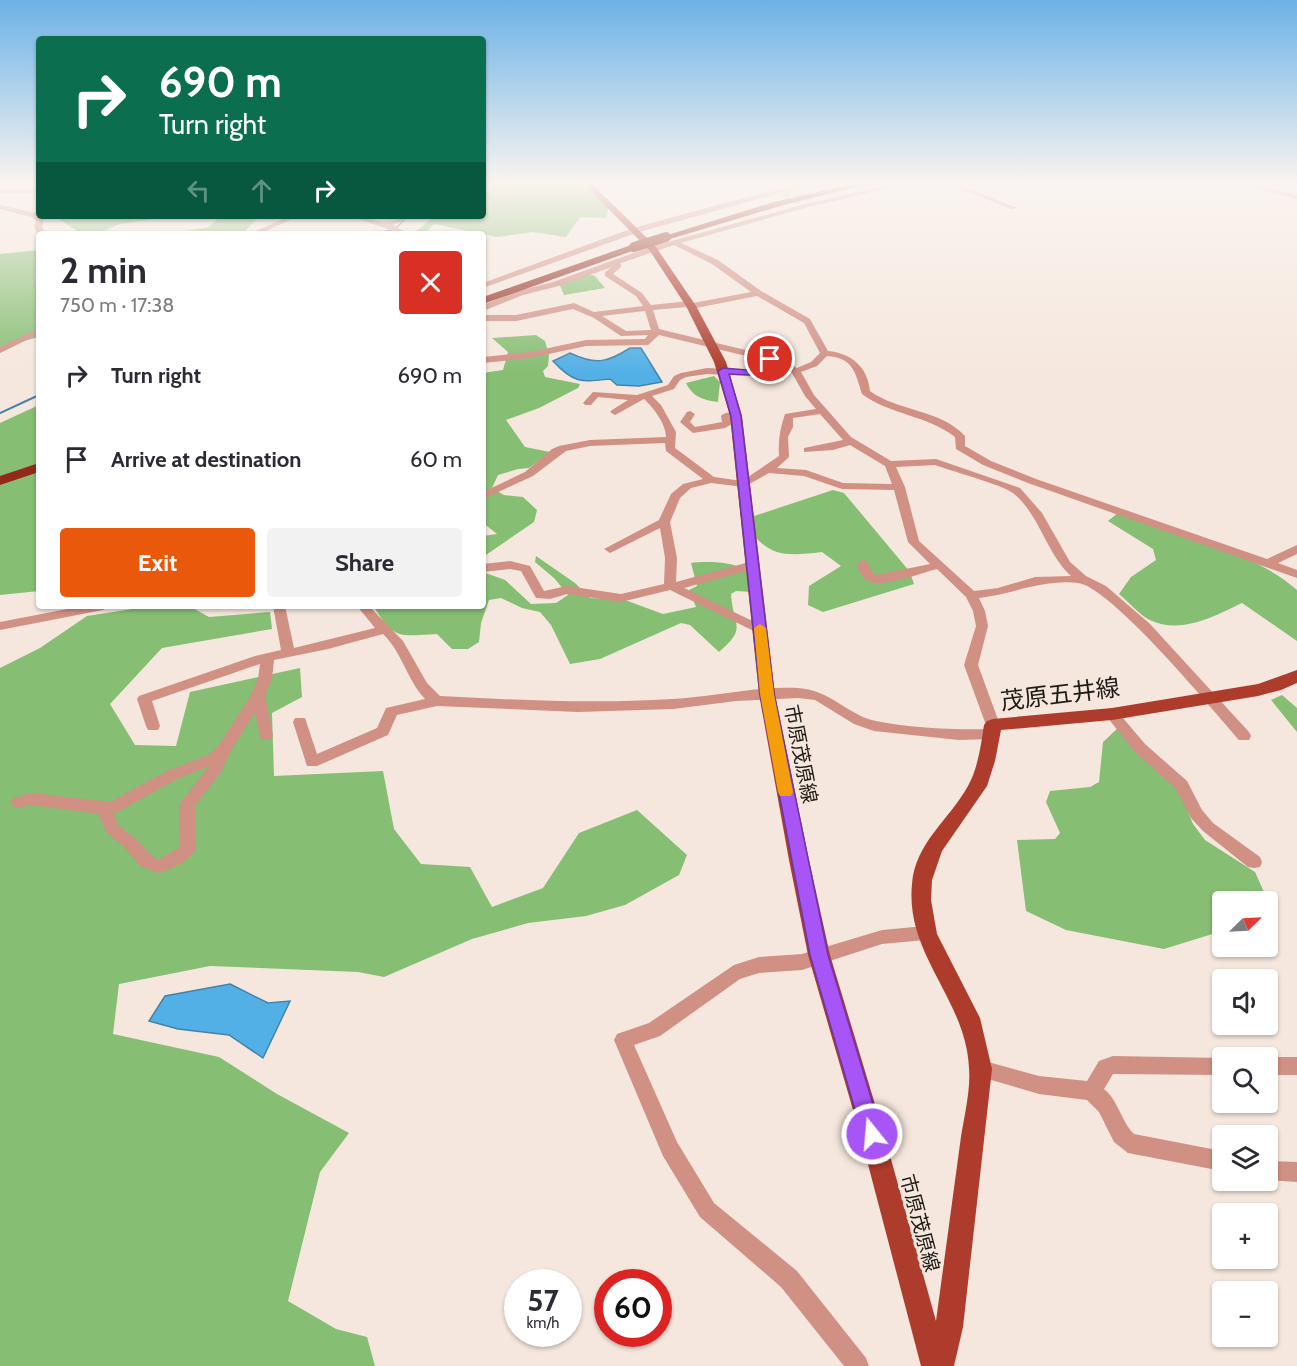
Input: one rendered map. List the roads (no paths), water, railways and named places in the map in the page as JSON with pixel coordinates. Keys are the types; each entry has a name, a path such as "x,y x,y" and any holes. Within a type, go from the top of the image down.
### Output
{"highway":[{"path":"486,293 618,246"},
{"path":"486,300 620,246"},
{"path":"0,472 36,459"},
{"path":"0,481 36,468"}],"main road":[{"name":"市原茂原線","path":"663,246 723,371 736,416 767,694 819,955 876,1146 935,1366"},
{"name":"茂原五井線","path":"940,1366 949,1327 981,1069 978,1048 966,1011 925,933 922,880 927,860 981,780 987,763 992,730 1208,699 1275,686 1297,676"}],"street":[{"path":"486,285 615,246"},
{"path":"486,307 520,293 617,263 649,246"},
{"path":"681,246 715,262 759,293 807,321 825,353"},
{"path":"486,360 530,355 622,338 646,343 654,332 650,308 634,290 608,274 619,266 617,263"},
{"path":"594,314 690,305 759,293"},
{"path":"486,318 516,318 574,306 594,314 622,338"},
{"path":"0,350 36,332"},
{"path":"300,722 312,762 383,731 391,711 436,701 578,707 674,704 798,693 818,696 874,726 959,735 992,730 971,665 982,626 979,611 971,595 914,542 900,487 889,464 851,441 810,396 796,371 770,359 710,343 654,332"},
{"path":"796,371 814,364 825,353 834,353 861,369 866,382 866,392 948,426 960,436 960,447 987,463 1297,574"},
{"path":"615,412 642,396 671,387 677,378 684,375 723,371 749,373 770,359"},
{"path":"588,403 596,394 642,396 656,405 671,432 669,440 673,453 711,480"},
{"path":"760,630 672,586 669,580 671,558 664,522 675,496 687,486 711,480 744,484 767,470 784,458 783,437 788,427 788,416 822,411"},
{"path":"690,414 685,422 693,430 725,425 729,423 726,416 736,416"},
{"path":"486,495 529,474 556,451 563,448 590,443 669,440"},
{"path":"808,450 833,447 851,441"},
{"path":"889,464 936,462 1016,490 1040,519 1061,559 1082,579 1102,589 1145,627 1244,736"},
{"path":"980,476 987,463"},
{"path":"767,470 806,473 842,486 900,487"},
{"path":"610,549 664,522"},
{"path":"1268,564 1297,549"},
{"path":"863,564 866,573 873,579 882,579 940,565"},
{"path":"486,568 510,565 526,569 540,595 550,595 567,590 621,598 753,565"},
{"path":"971,595 999,592 1035,581 1082,579"},
{"path":"0,626 88,609"},
{"path":"280,609 288,652"},
{"path":"366,609 383,630 391,635 404,654 424,693 436,701"},
{"path":"153,726 144,699 268,657 328,645 383,630"},
{"path":"104,809 112,829 130,843 146,861 158,867 188,849 188,805 216,768 223,751 258,695 265,679 268,657"},
{"path":"258,695 266,736"},
{"path":"1112,714 1140,748 1182,785 1196,814 1208,827 1254,862"},
{"path":"18,802 32,799 104,809 113,808 172,775 213,759 223,751"},
{"path":"858,1366 789,1279 707,1210 677,1162 623,1041 654,1030 734,973 759,964 802,962 882,937 925,933"},
{"path":"1092,1091 1106,1067 1113,1065 1212,1066"},
{"path":"1278,1066 1297,1066"},
{"path":"981,1069 1038,1085 1092,1091 1105,1104 1125,1142 1135,1146 1212,1159"},
{"path":"1278,1171 1297,1172"}],"water":[{"path":"630,348 641,348 662,382 639,386 617,385 610,379 579,380 567,374 553,361 570,353 601,361"},
{"path":"230,984 268,1003 290,1001 263,1058 229,1035 178,1029 149,1021 165,996"}],"waterway":[{"path":"0,413 36,396"}]}
